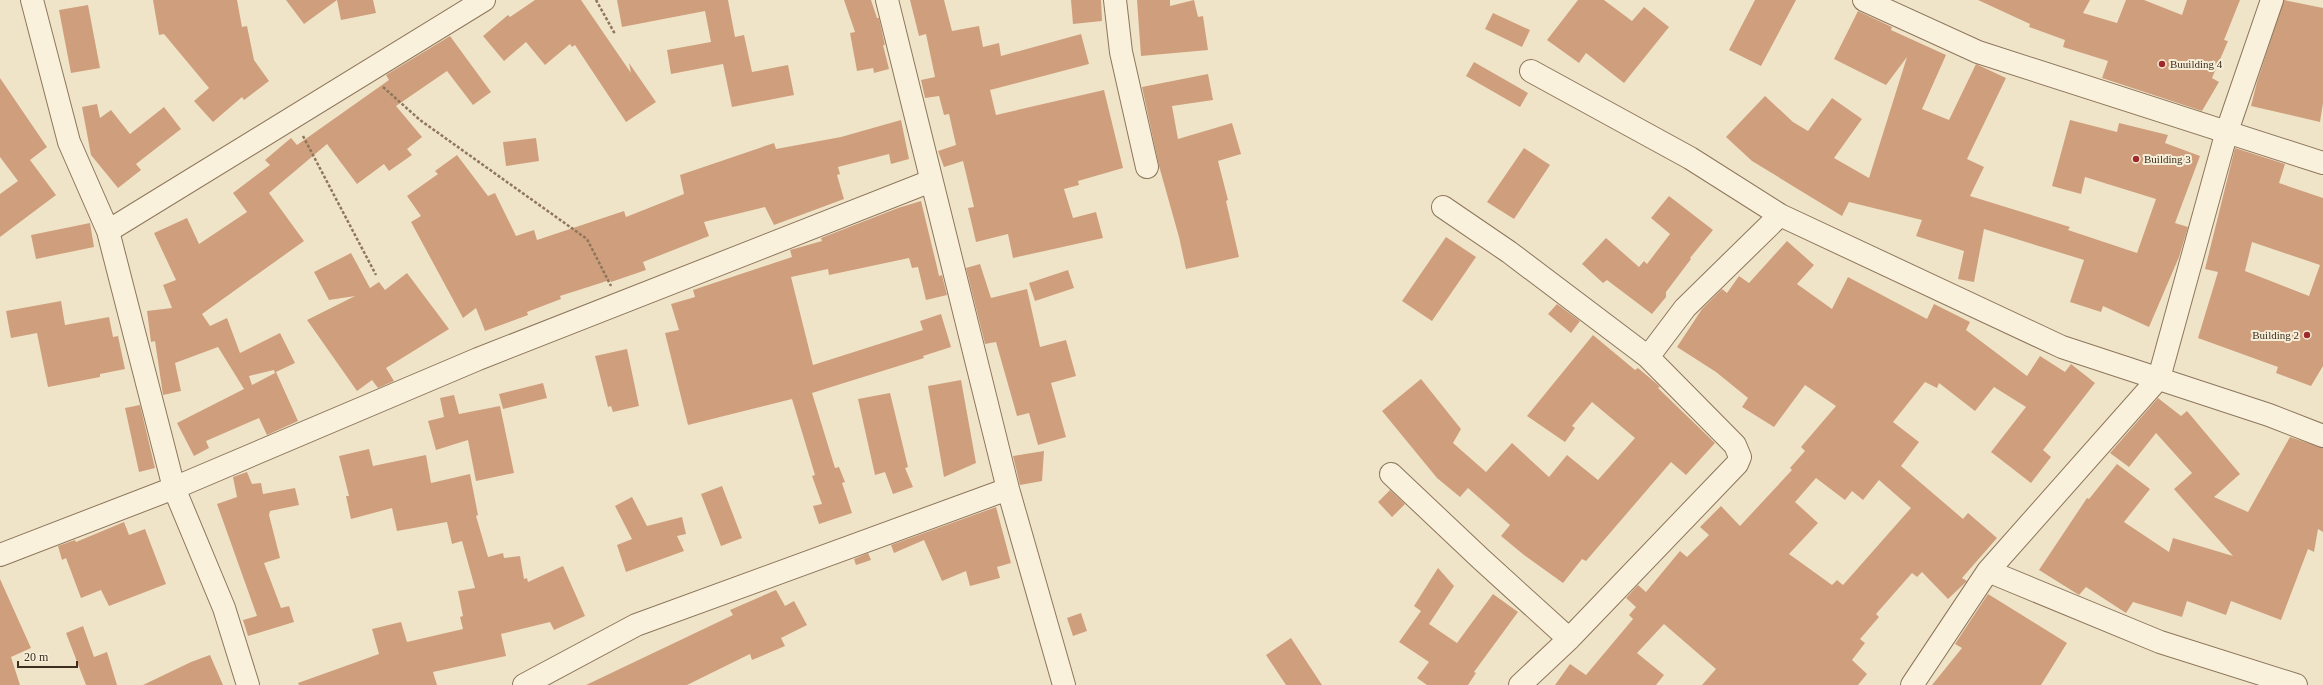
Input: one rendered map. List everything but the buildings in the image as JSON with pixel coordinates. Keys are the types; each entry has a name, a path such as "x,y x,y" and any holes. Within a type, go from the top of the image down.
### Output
{"street":[{"path":"32,0 69,142 108,232 174,488 224,608 248,685"},
{"path":"108,232 484,0"},
{"path":"887,0 1008,489 1064,685"},
{"path":"1115,0 1121,52 1147,167"},
{"path":"1864,0 1978,52 2323,163"},
{"path":"1912,685 1988,571 2159,378 2227,131 2272,0"},
{"path":"1532,71 1690,158 1780,215 2062,347 2269,415 2323,436"},
{"path":"0,555 174,488 470,362 931,182"},
{"path":"1443,207 1509,252 1648,357 1735,445 1740,457 1737,464 1569,639 1520,685"},
{"path":"1648,357 1685,308 1780,215"},
{"path":"1391,474 1569,639"},
{"path":"524,685 636,625 1008,489"},
{"path":"1988,571 2160,642 2296,685"}],"path":[{"path":"596,0 615,34"},
{"path":"367,73 420,120 587,239 620,304"},
{"path":"294,118 376,275"}],"place":[{"name":"Buuilding 4","path":"2162,64"},
{"name":"Building 3","path":"2136,159"},
{"name":"Building 2","path":"2307,335"}]}
